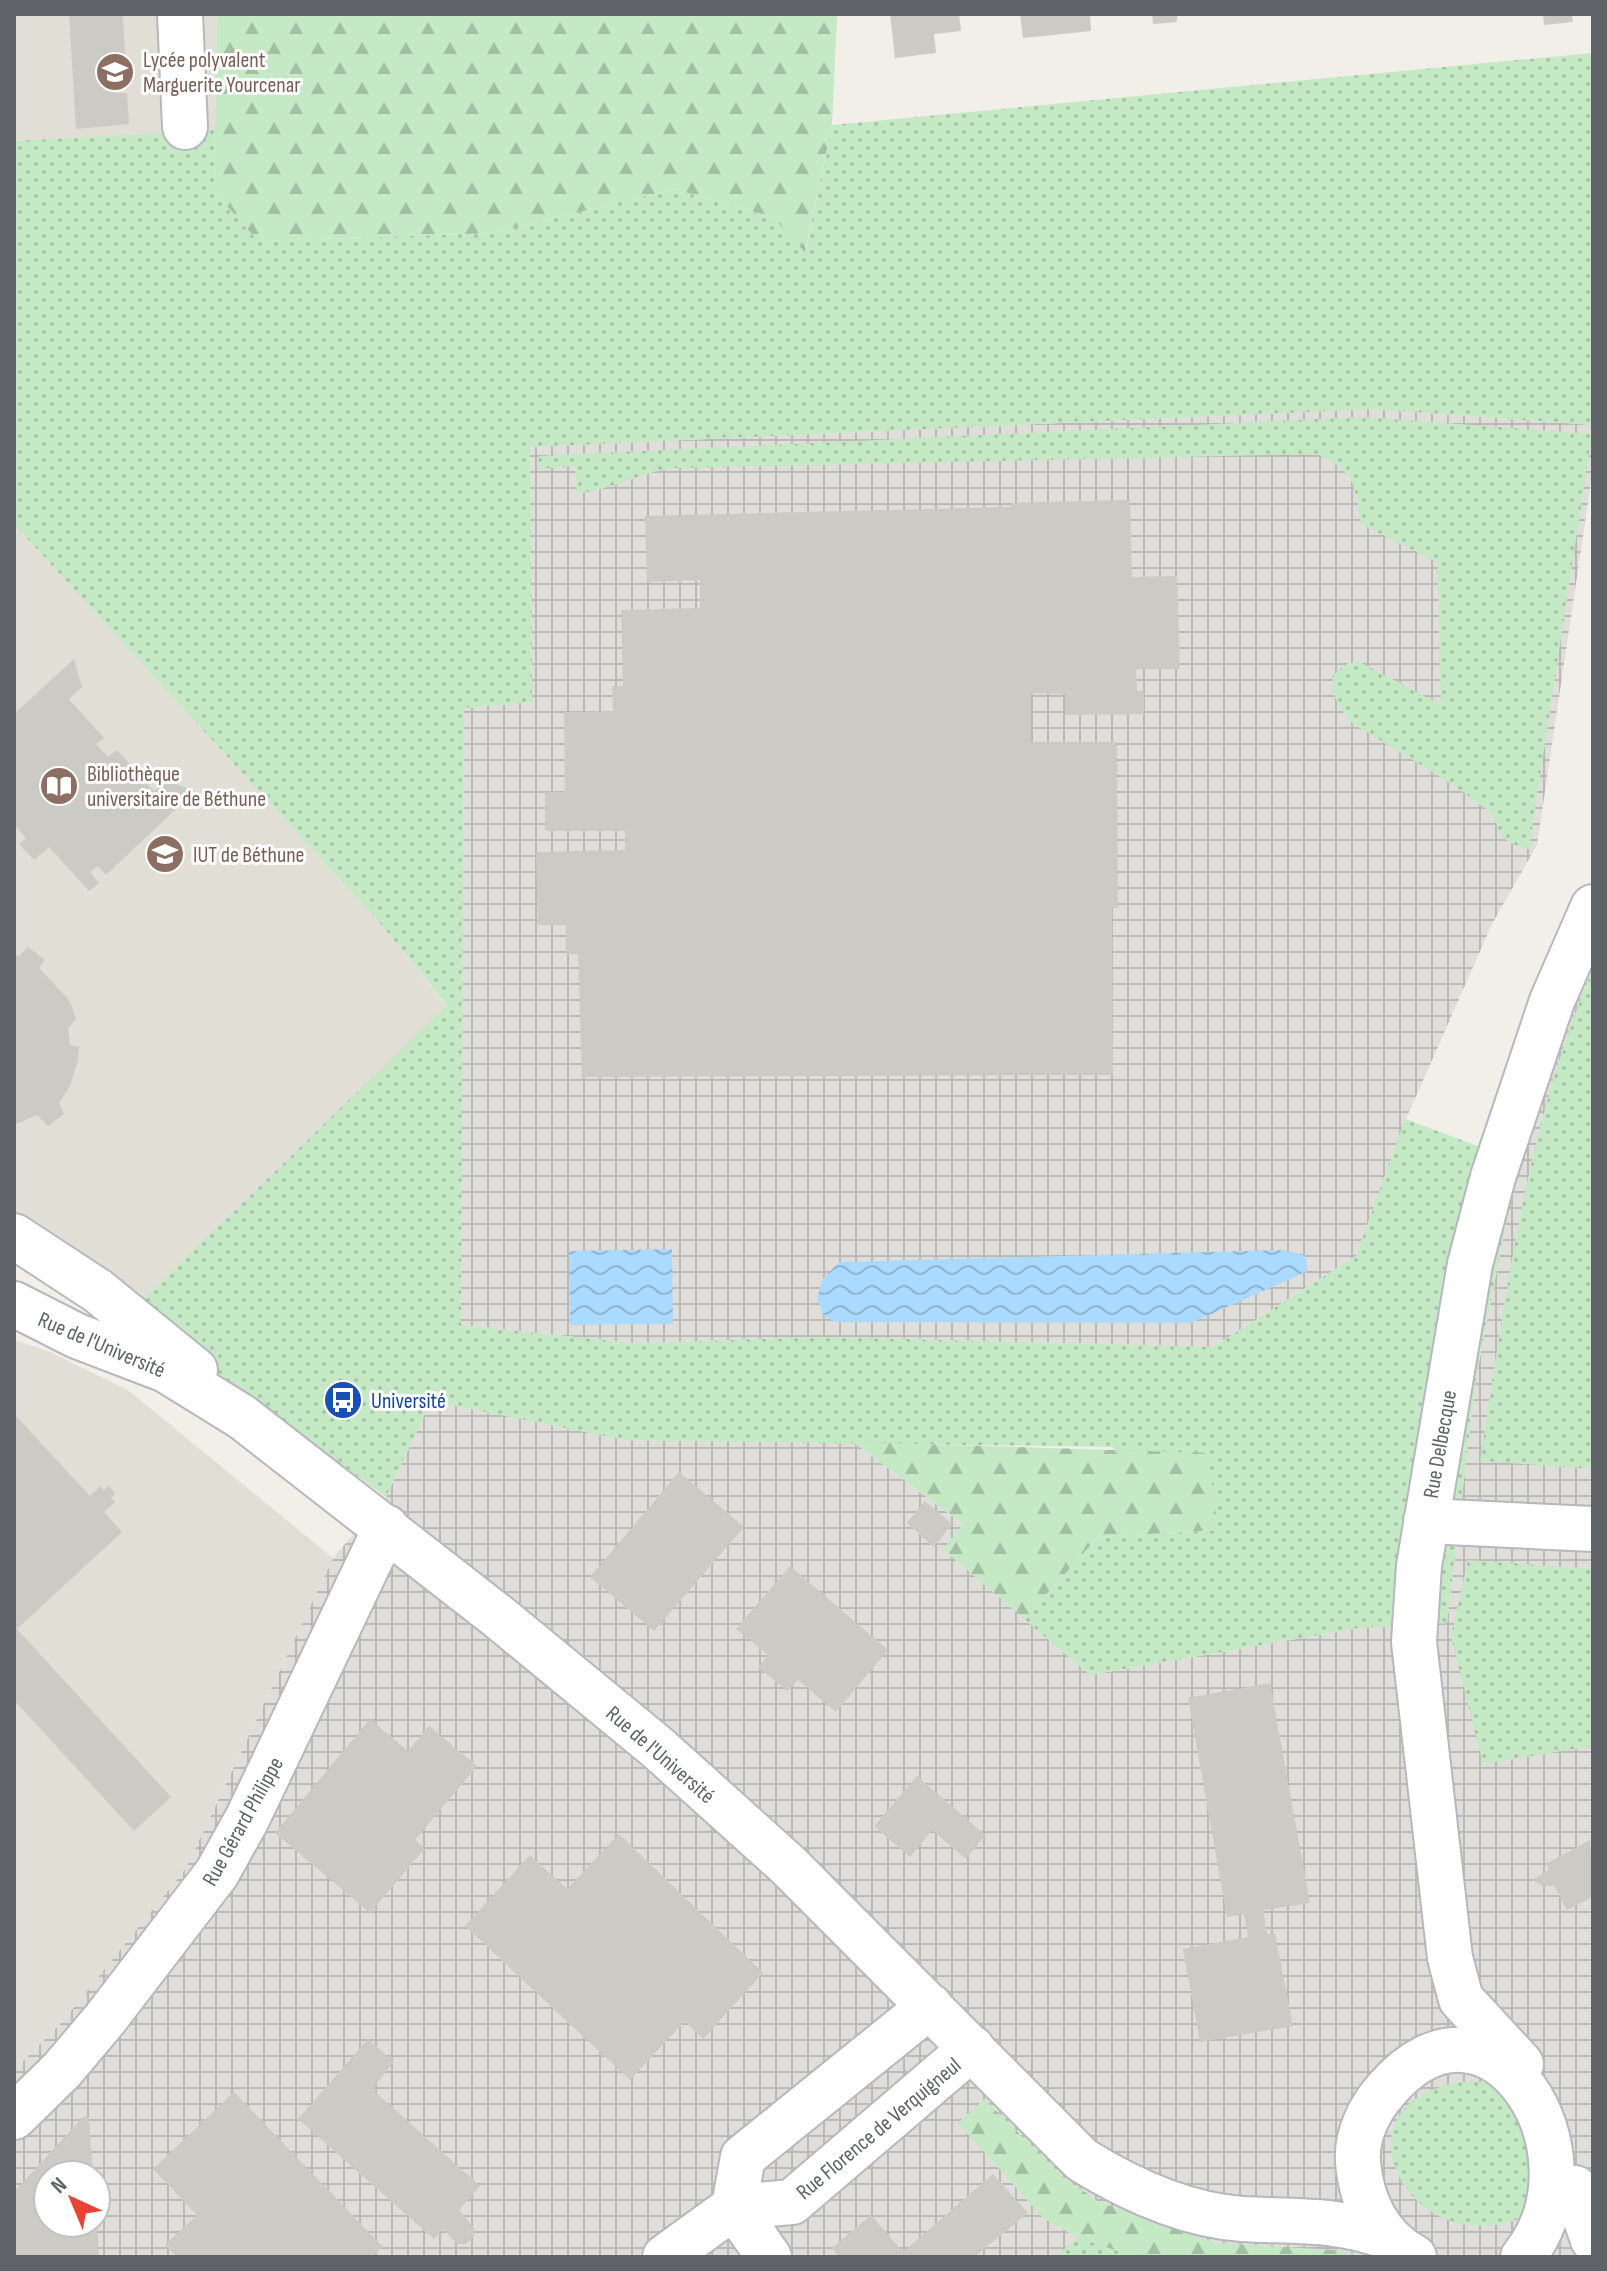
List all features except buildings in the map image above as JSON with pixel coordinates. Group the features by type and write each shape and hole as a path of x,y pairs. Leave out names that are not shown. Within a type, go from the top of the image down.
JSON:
{"street":[{"path":"180,14 185,127"},
{"name":"Rue Delbecque","path":"1521,2064 1461,1999 1450,1958 1414,1642 1419,1566 1470,1264 1493,1177 1552,1001 1593,907"},
{"path":"14,1236 98,1291 158,1337 242,1417"},
{"name":"Rue de l'Université","path":"14,1304 77,1336 166,1370 242,1417 386,1527 658,1748 789,1866 1061,2141 1102,2173 1177,2205 1215,2215 1354,2224 1401,2247"},
{"path":"1426,1521 1593,1529"},
{"name":"Rue Gérard Philippe","path":"14,2117 62,2070 105,2019 217,1873 247,1819 386,1527"},
{"path":"1419,2063 1443,2034 1461,1999"},
{"path":"665,2257 734,2207 743,2157 930,2006"},
{"name":"Rue Florence de Verquigneul","path":"734,2207 792,2202 972,2048"},
{"path":"1401,2247 1371,2213 1361,2186 1358,2156 1363,2128 1376,2101 1395,2079 1419,2063 1439,2055 1481,2051 1521,2064 1549,2086 1572,2112 1579,2164 1575,2188 1556,2229 1523,2257"},
{"path":"1279,2218 1323,2195 1340,2181 1358,2156"},
{"path":"1575,2188 1593,2240"},
{"path":"734,2207 769,2257"}],"shaded area":[{"name":"Lycée polyvalent Marguerite Yourcenar","path":"14,14 217,14 215,130 14,141"},
{"path":"1373,409 1593,425 1593,469 1537,845 1492,924 1406,1119 1356,1256 1213,1347 830,1337 633,1343 461,1325 464,708 532,702 529,447"},
{"name":"IUT de Béthune","path":"14,524 379,922 447,1006 131,1311 14,1219"},
{"path":"1593,958 1593,2257 14,2257 14,2070 61,2023 186,1868 333,1558 386,1497 431,1401 626,1440 853,1442 964,1525 944,1550 1090,1675 1359,1628 1447,1623 1476,1378 1518,1161"},
{"path":"14,1340 48,1351 128,1390 333,1558 186,1868 61,2023 14,2070"}],"green space":[{"path":"217,14 837,14 832,125 805,252 773,217 674,189 493,233 258,241 214,191"},
{"path":"1593,53 1593,425 1373,409 530,447 532,702 464,708 461,1325 633,1343 830,1337 1213,1347 1356,1256 1405,1119 1518,1161 1476,1378 1447,1623 1359,1628 1090,1675 1024,1619 1098,1537 1218,1530 1112,1447 626,1440 431,1401 386,1497 131,1311 447,1005 379,922 14,524 14,141 215,130 214,191 258,241 493,233 674,189 773,217 806,250 832,125"},
{"path":"1362,417 1592,434 1529,849 1507,841 1486,809 1352,723 1340,707 1333,689 1333,675 1348,663 1360,662 1441,705 1437,562 1361,524 1351,480 1339,466 1316,454 673,468 577,493 575,466 537,469 539,456"},
{"path":"1593,969 1593,1469 1480,1461 1510,1273 1535,1149 1570,1028"},
{"path":"853,1442 1208,1453 1218,1530 1098,1537 1024,1619 943,1549 963,1524"},
{"path":"1468,1560 1593,1569 1593,1746 1483,1764 1451,1636"},
{"path":"1474,2081 1494,2085 1539,2122 1528,2215 1485,2226 1447,2219 1417,2200 1398,2173 1391,2143 1400,2114 1427,2092"},
{"path":"984,2099 1063,2177 1099,2202 1215,2243 1335,2250 1362,2257 1137,2257 1078,2238 1043,2218 958,2123"},
{"path":"1078,2238 1137,2257 1055,2257"}],"water":[{"path":"672,1249 673,1324 570,1325 569,1251"},
{"path":"1283,1250 1305,1255 1308,1271 1191,1323 836,1322 824,1316 817,1300 822,1280 839,1262"}],"place":[{"name":"Lycée polyvalent Marguerite Yourcenar","path":"115,72"},
{"name":"Bibliothèque universitaire de Béthune","path":"59,786"},
{"name":"IUT de Béthune","path":"165,854"},
{"name":"Université","path":"343,1400"}]}
